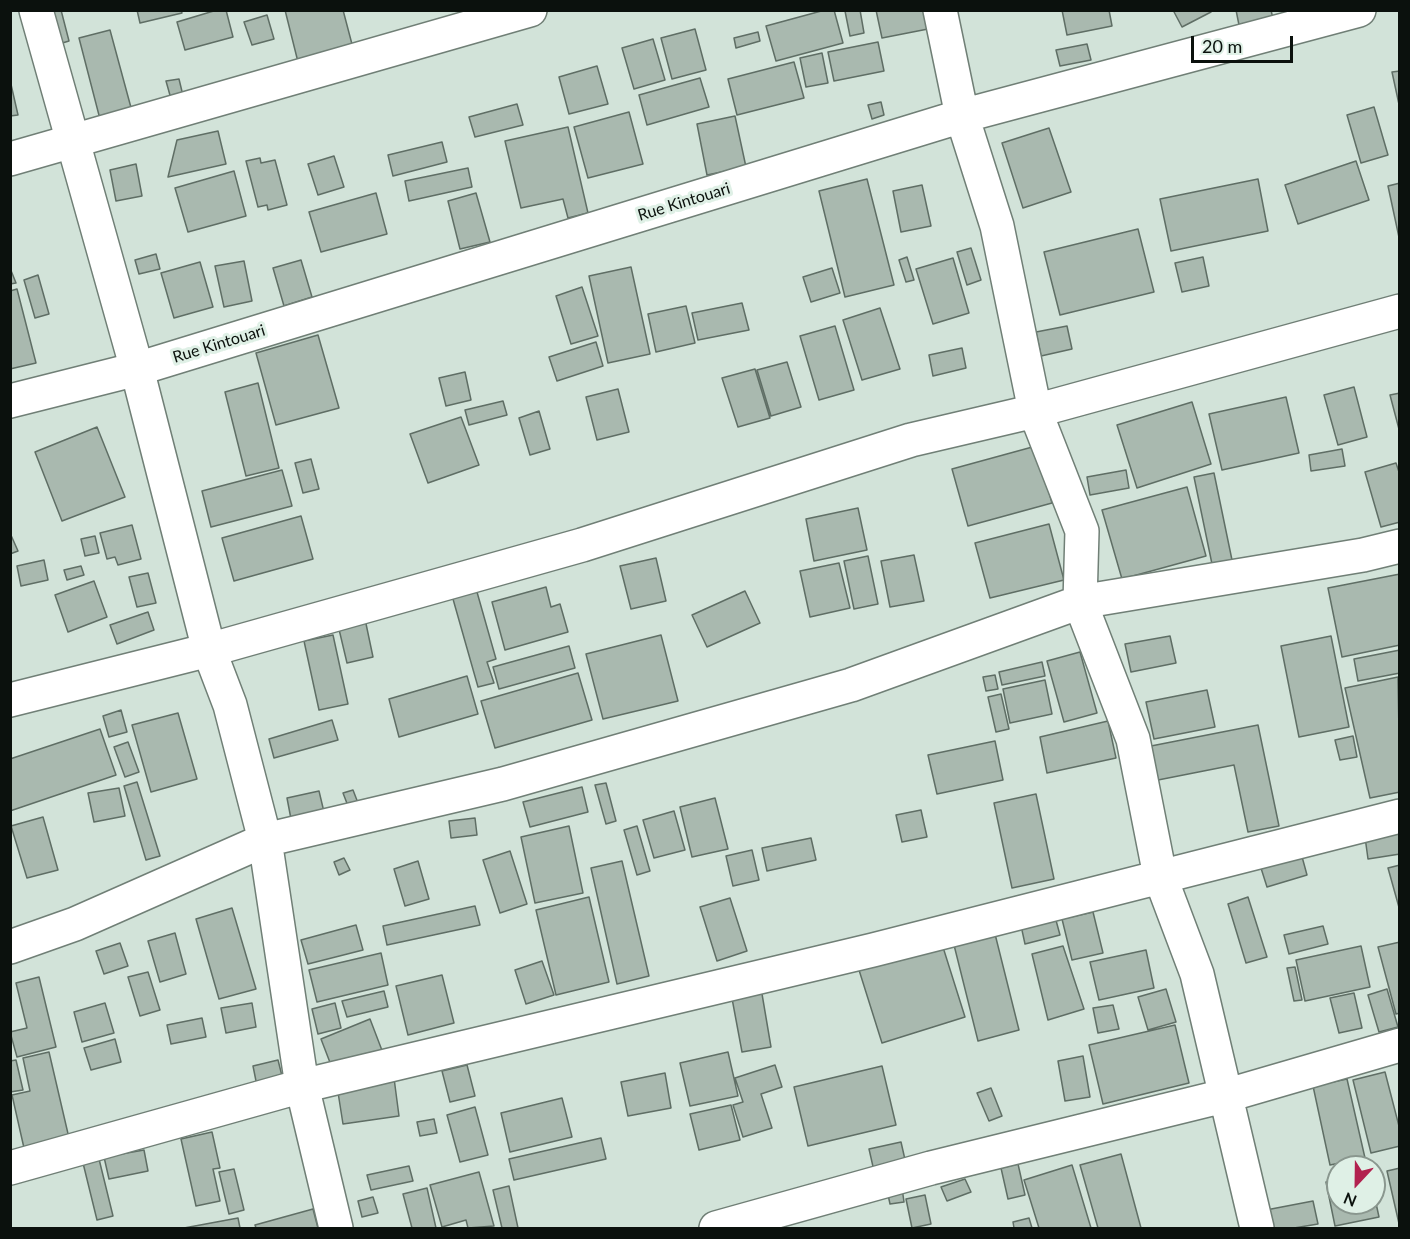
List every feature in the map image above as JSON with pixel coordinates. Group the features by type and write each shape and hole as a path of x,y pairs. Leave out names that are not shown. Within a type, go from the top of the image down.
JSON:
{"street":[{"path":"36,10 138,369 209,650 230,705 265,840 302,1086 336,1228"},
{"path":"10,159 530,10"},
{"path":"940,10 962,116 997,226 1035,411 1082,531 1080,602 1133,738 1160,876 1197,974 1228,1095 1257,1228"},
{"name":"Rue Kintouari","path":"10,401 138,369 962,116 1359,10"},
{"path":"10,700 209,650 582,545 911,440 1035,411 1400,311"},
{"path":"10,947 75,924 265,840 503,784 851,685 1080,602 1364,555 1400,546"},
{"path":"10,1168 302,1086 873,950 1400,816"},
{"path":"716,1228 931,1168 1228,1095 1400,1045"}],"building":[{"path":"51,10 61,10 69,41 59,44"},
{"path":"137,10 181,10 182,13 140,23"},
{"path":"217,10 226,10 233,37 185,50 177,22"},
{"path":"285,10 343,10 353,48 298,62"},
{"path":"825,10 834,10 843,43 776,61 766,26"},
{"path":"860,10 864,33 850,36 845,11"},
{"path":"876,10 924,10 928,29 882,38"},
{"path":"1062,10 1109,10 1112,26 1067,35"},
{"path":"1173,10 1210,10 1211,12 1182,27"},
{"path":"1236,10 1271,10 1273,19 1239,25"},
{"path":"267,15 274,39 252,45 244,22"},
{"path":"695,29 706,70 672,79 661,38"},
{"path":"110,30 133,115 101,123 79,38"},
{"path":"758,32 760,41 736,48 734,38"},
{"path":"653,39 665,80 634,89 622,48"},
{"path":"878,42 884,71 834,81 828,52"},
{"path":"1087,44 1091,60 1060,66 1056,50"},
{"path":"822,53 828,83 806,87 800,58"},
{"path":"794,62 804,98 737,115 728,79"},
{"path":"597,66 608,104 569,114 559,77"},
{"path":"1400,71 1400,109 1392,72"},
{"path":"700,78 709,107 647,125 639,95"},
{"path":"179,79 185,104 173,106 166,81"},
{"path":"10,80 18,115 10,116"},
{"path":"881,102 884,115 872,119 868,105"},
{"path":"517,104 523,125 475,137 469,117"},
{"path":"1374,107 1388,155 1361,163 1347,115"},
{"path":"629,112 643,164 588,178 574,127"},
{"path":"735,116 746,167 707,175 697,124"},
{"path":"568,127 588,213 568,218 563,199 521,208 505,141"},
{"path":"1049,128 1071,192 1023,208 1002,143"},
{"path":"218,131 226,164 168,177 177,140"},
{"path":"442,142 447,162 393,176 388,155"},
{"path":"334,156 344,187 318,195 308,164"},
{"path":"260,158 261,163 275,160 287,205 268,210 267,205 258,207 246,161"},
{"path":"1356,161 1369,200 1298,224 1285,185"},
{"path":"136,164 142,196 116,201 110,170"},
{"path":"468,168 472,187 409,201 405,181"},
{"path":"234,171 246,216 188,232 175,188"},
{"path":"867,179 894,285 845,297 819,191"},
{"path":"1258,179 1268,231 1171,251 1160,199"},
{"path":"1400,183 1400,242 1388,186"},
{"path":"922,185 931,226 901,232 893,191"},
{"path":"376,193 387,234 321,252 309,212"},
{"path":"476,193 490,242 460,249 448,201"},
{"path":"1138,229 1154,292 1060,315 1044,252"},
{"path":"971,248 981,280 967,285 957,252"},
{"path":"156,254 160,269 139,274 135,260"},
{"path":"907,257 914,280 906,282 899,260"},
{"path":"1203,257 1209,286 1182,292 1175,263"},
{"path":"953,258 969,313 933,324 916,269"},
{"path":"301,260 312,297 284,306 273,268"},
{"path":"244,261 252,301 224,307 215,266"},
{"path":"200,262 213,307 174,318 161,273"},
{"path":"631,267 650,354 608,363 589,276"},
{"path":"10,268 16,283 10,284"},
{"path":"832,268 840,293 811,302 803,277"},
{"path":"38,275 49,314 35,318 24,280"},
{"path":"582,287 598,336 571,344 556,296"},
{"path":"17,289 36,363 10,369 10,291"},
{"path":"742,303 749,330 698,340 692,313"},
{"path":"686,306 695,343 656,352 648,314"},
{"path":"880,308 900,369 862,380 843,320"},
{"path":"835,326 854,390 819,400 800,336"},
{"path":"1067,326 1072,349 1041,356 1036,332"},
{"path":"318,335 339,408 276,425 256,353"},
{"path":"596,342 603,366 557,381 549,357"},
{"path":"962,348 966,368 933,376 929,355"},
{"path":"787,362 801,407 771,416 757,370"},
{"path":"755,369 770,418 738,427 722,378"},
{"path":"465,372 471,400 446,406 439,378"},
{"path":"258,383 279,468 246,476 225,392"},
{"path":"1354,387 1367,437 1338,445 1324,395"},
{"path":"618,389 629,432 597,440 586,397"},
{"path":"1400,393 1400,433 1390,395"},
{"path":"1286,397 1299,453 1222,470 1209,414"},
{"path":"503,401 507,415 469,425 465,410"},
{"path":"1192,402 1211,464 1137,488 1117,425"},
{"path":"539,411 550,449 530,455 519,418"},
{"path":"461,417 479,465 428,483 410,434"},
{"path":"97,427 125,497 62,521 35,452"},
{"path":"1036,446 1052,503 968,526 952,469"},
{"path":"1342,449 1345,466 1311,471 1309,455"},
{"path":"311,459 319,489 303,493 295,463"},
{"path":"1396,463 1400,475 1400,522 1381,527 1365,472"},
{"path":"282,470 292,506 211,527 202,491"},
{"path":"1126,470 1129,488 1090,495 1087,477"},
{"path":"1214,473 1232,560 1212,564 1194,477"},
{"path":"1187,487 1206,556 1122,579 1102,510"},
{"path":"858,508 867,550 814,561 806,519"},
{"path":"301,516 313,559 234,581 222,538"},
{"path":"1049,524 1064,580 990,598 975,543"},
{"path":"132,525 141,559 118,565 115,557 107,559 100,533"},
{"path":"10,533 18,551 10,554"},
{"path":"95,536 99,553 85,556 81,539"},
{"path":"914,555 924,601 890,607 881,561"},
{"path":"868,556 878,604 854,609 844,561"},
{"path":"656,558 666,601 631,609 620,566"},
{"path":"44,560 48,580 21,586 17,566"},
{"path":"839,563 850,608 810,617 800,571"},
{"path":"81,566 84,575 67,580 64,570"},
{"path":"148,573 156,603 137,607 129,577"},
{"path":"1400,574 1400,645 1342,657 1328,588"},
{"path":"94,581 107,617 68,632 55,595"},
{"path":"475,585 496,659 487,662 494,683 478,687 451,592"},
{"path":"546,587 551,607 560,604 568,632 505,650 492,602"},
{"path":"745,591 760,623 707,647 692,615"},
{"path":"148,612 154,630 117,644 110,625"},
{"path":"365,619 373,657 347,663 338,625"},
{"path":"333,635 348,704 319,710 304,641"},
{"path":"661,635 678,701 603,719 586,654"},
{"path":"1170,636 1176,663 1131,672 1125,644"},
{"path":"1331,636 1349,727 1299,737 1281,646"},
{"path":"569,646 575,668 499,689 493,667"},
{"path":"1400,650 1400,673 1358,681 1354,659"},
{"path":"1080,652 1097,713 1064,722 1047,661"},
{"path":"1042,662 1045,676 1002,685 999,672"},
{"path":"578,673 592,720 495,748 481,701"},
{"path":"995,675 998,689 986,691 983,677"},
{"path":"467,676 478,714 399,737 389,699"},
{"path":"1398,677 1400,792 1370,798 1345,688"},
{"path":"1045,680 1052,714 1010,723 1003,689"},
{"path":"1207,690 1215,727 1154,739 1146,702"},
{"path":"1001,694 1009,729 996,732 988,697"},
{"path":"121,710 127,732 109,737 103,716"},
{"path":"178,713 197,779 151,792 132,725"},
{"path":"332,720 338,740 274,758 269,739"},
{"path":"1108,721 1116,758 1047,773 1040,737"},
{"path":"1258,725 1279,826 1248,832 1234,765 1158,780 1151,746"},
{"path":"100,729 116,775 10,811 10,759"},
{"path":"1353,736 1357,757 1340,760 1335,740"},
{"path":"995,741 1003,780 937,794 928,755"},
{"path":"128,742 139,772 125,777 114,747"},
{"path":"137,782 160,856 146,860 124,786"},
{"path":"606,783 616,821 606,824 595,785"},
{"path":"582,787 588,812 530,827 523,802"},
{"path":"119,788 125,816 94,822 88,793"},
{"path":"353,790 358,803 348,806 343,793"},
{"path":"319,791 324,812 291,819 287,798"},
{"path":"1036,794 1054,879 1012,888 994,803"},
{"path":"715,798 728,849 692,857 680,807"},
{"path":"921,810 927,837 902,842 896,815"},
{"path":"674,811 685,850 654,858 643,820"},
{"path":"43,817 58,870 27,878 11,826"},
{"path":"475,818 477,835 451,838 449,821"},
{"path":"569,826 583,893 535,903 521,837"},
{"path":"637,826 650,871 637,875 624,830"},
{"path":"1400,832 1400,854 1368,859 1365,837"},
{"path":"811,838 816,860 767,871 762,848"},
{"path":"752,850 759,880 733,886 726,856"},
{"path":"510,851 527,904 500,913 483,860"},
{"path":"1301,853 1307,875 1267,887 1260,865"},
{"path":"344,858 350,870 339,875 334,862"},
{"path":"418,861 429,899 405,906 394,869"},
{"path":"622,861 649,976 617,984 591,868"},
{"path":"1400,865 1400,911 1388,868"},
{"path":"589,897 609,982 556,995 536,910"},
{"path":"1248,897 1267,957 1246,963 1228,904"},
{"path":"730,898 747,951 717,961 700,907"},
{"path":"475,906 480,925 387,945 383,926"},
{"path":"232,908 256,989 219,999 196,919"},
{"path":"1093,912 1103,953 1072,960 1062,919"},
{"path":"1054,913 1060,935 1025,944 1020,921"},
{"path":"356,925 363,950 308,964 301,940"},
{"path":"1323,926 1328,944 1289,954 1284,935"},
{"path":"994,930 1019,1030 978,1041 953,941"},
{"path":"175,933 186,974 160,982 148,941"},
{"path":"1400,942 1400,1013 1396,1014 1378,947"},
{"path":"120,943 128,966 104,974 96,951"},
{"path":"942,944 965,1017 882,1043 859,970"},
{"path":"1063,946 1084,1009 1048,1020 1032,954"},
{"path":"1361,946 1370,987 1305,1001 1296,960"},
{"path":"1146,950 1154,988 1099,1000 1090,962"},
{"path":"381,953 388,985 317,1002 309,970"},
{"path":"542,961 554,995 526,1004 515,970"},
{"path":"1295,967 1302,1000 1294,1001 1287,968"},
{"path":"148,972 160,1010 140,1016 128,977"},
{"path":"442,975 454,1023 408,1035 396,986"},
{"path":"39,977 56,1047 17,1057 10,1032 27,1028 16,983"},
{"path":"761,988 771,1047 742,1052 731,993"},
{"path":"1166,989 1176,1022 1148,1030 1138,997"},
{"path":"1387,989 1398,1027 1379,1032 1368,995"},
{"path":"384,991 388,1007 347,1017 342,1001"},
{"path":"1354,993 1362,1028 1339,1033 1330,998"},
{"path":"105,1003 114,1033 82,1042 74,1012"},
{"path":"252,1003 256,1027 226,1033 221,1008"},
{"path":"335,1003 341,1028 318,1034 312,1009"},
{"path":"1113,1005 1119,1029 1098,1033 1093,1008"},
{"path":"202,1018 206,1037 171,1044 167,1025"},
{"path":"370,1019 383,1053 334,1073 321,1039"},
{"path":"1175,1025 1189,1083 1103,1104 1089,1045"},
{"path":"115,1039 121,1062 91,1070 84,1048"},
{"path":"49,1052 69,1138 24,1148 12,1095 30,1091 23,1058"},
{"path":"728,1052 738,1096 690,1106 680,1063"},
{"path":"1083,1056 1090,1097 1065,1101 1058,1061"},
{"path":"16,1060 23,1090 10,1092 10,1061"},
{"path":"278,1060 283,1080 257,1086 253,1066"},
{"path":"467,1065 475,1096 450,1102 442,1071"},
{"path":"775,1065 782,1087 761,1094 772,1128 743,1137 733,1105 743,1102 735,1078"},
{"path":"882,1066 896,1125 808,1146 794,1087"},
{"path":"1385,1072 1400,1130 1400,1146 1371,1153 1353,1080"},
{"path":"665,1073 671,1108 628,1116 621,1082"},
{"path":"394,1078 399,1116 343,1124 337,1086"},
{"path":"1347,1079 1364,1155 1328,1155 1313,1086"},
{"path":"991,1088 1002,1116 989,1121 977,1093"},
{"path":"562,1098 572,1137 510,1152 501,1113"},
{"path":"731,1105 740,1140 699,1150 690,1114"},
{"path":"475,1107 488,1155 460,1162 447,1115"},
{"path":"434,1119 437,1133 420,1136 417,1122"},
{"path":"212,1132 220,1168 213,1169 220,1201 196,1206 181,1139"},
{"path":"601,1138 606,1159 514,1180 509,1159"},
{"path":"901,1142 906,1164 874,1171 869,1149"},
{"path":"144,1150 148,1171 109,1179 104,1157"},
{"path":"1121,1154 1141,1228 1098,1228 1080,1165"},
{"path":"99,1159 113,1216 97,1220 83,1163"},
{"path":"1018,1164 1025,1195 1008,1199 1001,1168"},
{"path":"1072,1165 1091,1228 1039,1228 1024,1180"},
{"path":"409,1166 413,1181 371,1190 367,1175"},
{"path":"1400,1168 1400,1228 1387,1171"},
{"path":"234,1169 244,1210 229,1214 219,1172"},
{"path":"479,1172 494,1226 468,1228 466,1220 442,1227 430,1185"},
{"path":"965,1179 971,1192 947,1201 941,1187"},
{"path":"509,1186 518,1228 502,1228 493,1190"},
{"path":"427,1188 436,1228 412,1228 403,1194"},
{"path":"902,1188 904,1202 890,1204 887,1190"},
{"path":"925,1195 931,1224 912,1228 906,1199"},
{"path":"373,1197 378,1213 362,1217 358,1201"},
{"path":"1313,1201 1318,1224 1294,1228 1270,1228 1266,1210"},
{"path":"313,1209 318,1228 256,1228 255,1225"},
{"path":"1333,1215 1379,1215 1379,1217 1335,1226"},
{"path":"238,1218 240,1228 184,1228"},
{"path":"1029,1218 1032,1228 1014,1228 1013,1222"}]}
